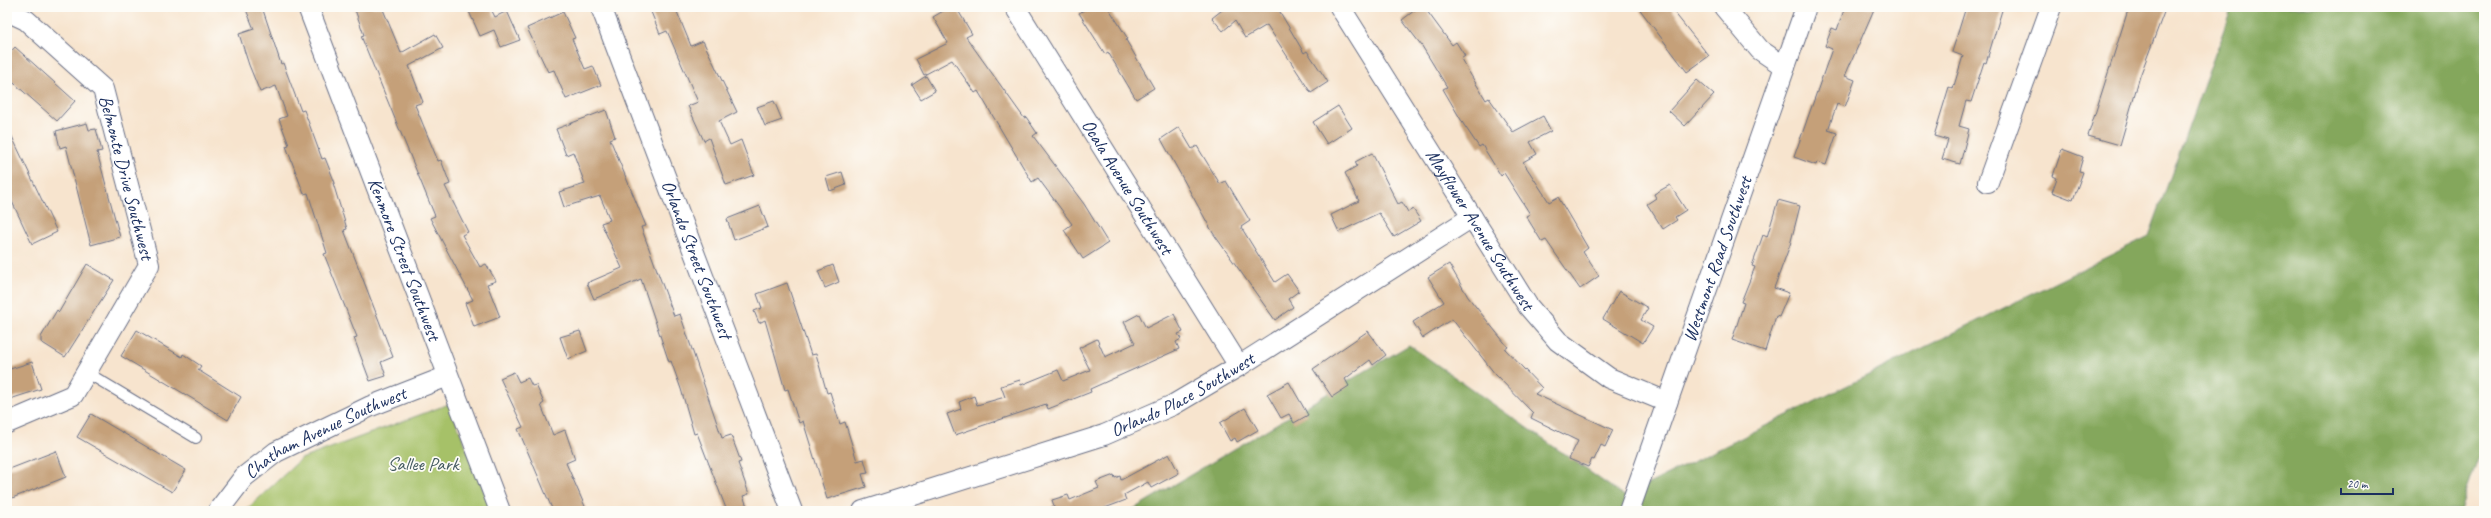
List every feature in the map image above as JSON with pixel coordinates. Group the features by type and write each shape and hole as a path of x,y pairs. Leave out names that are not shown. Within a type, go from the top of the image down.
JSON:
{"street":[{"name":"Kenmore Street Southwest","path":"308,7 500,511"},
{"name":"Orlando Street Southwest","path":"601,7 792,511"},
{"name":"Ocala Avenue Southwest","path":"1015,7 1239,366"},
{"name":"Mayflower Avenue Southwest","path":"1340,7 1528,306 1558,341 1609,378 1667,402"},
{"path":"1724,7 1760,50 1785,67"},
{"name":"Westmont Road Southwest","path":"1629,511 1806,7"},
{"path":"1988,182 2051,7"},
{"name":"Belmonte Drive Southwest","path":"7,11 26,20 103,89 149,265 73,395 7,423"},
{"name":"Orlando Place Southwest","path":"863,511 1104,435 1173,405 1239,366 1472,216"},
{"name":"Chatham Avenue Southwest","path":"218,511 244,477 276,452 371,406 448,376"}],"lane":[{"path":"86,372 196,438"}],"green space":[{"path":"2232,7 2484,7 2484,442 2460,511 1130,511 1409,345 1624,496 2149,236"},
{"name":"Sallee Park","path":"449,404 492,511 245,511 301,459"}],"building":[{"path":"245,7 262,7 281,64 283,63 301,111 304,110 322,159 325,158 335,183 333,183 347,229 344,230 393,357 381,362 386,376 370,381 354,338 357,337 324,254 327,253 308,193 304,194 286,146 289,145 279,119 287,116 276,86 260,92 249,65 239,34 254,29"},
{"path":"354,7 382,7 401,53 435,34 443,48 409,66 423,102 415,105 438,161 441,160 450,184 445,186 468,232 462,235 480,267 486,264 496,281 487,284 500,317 474,327 465,303 473,300 430,218 435,216 361,36 364,35"},
{"path":"467,7 490,7 495,17 507,11 520,40 501,47 494,30 480,36"},
{"path":"649,7 675,7 691,46 703,41 737,112 719,121 730,145 741,140 754,175 726,185 709,138 704,141 688,106 698,102 667,31 660,34"},
{"path":"950,7 956,7 972,34 966,37 1024,118 1026,117 1037,133 1033,136 1084,204 1108,243 1083,259 1064,230 1072,224 1038,178 1032,182 978,91 975,93 952,60 924,75 916,59 948,43 933,17"},
{"path":"1089,7 1108,7 1128,39 1126,40 1154,88 1136,99 1108,52 1105,54 1079,13"},
{"path":"1226,7 1277,7 1304,53 1307,51 1328,82 1311,93 1267,25 1245,38 1235,21 1223,31 1212,18"},
{"path":"1419,7 1424,7 1452,45 1456,42 1465,56 1461,59 1486,100 1489,98 1513,132 1543,116 1551,131 1530,142 1537,154 1523,162 1549,202 1558,197 1588,248 1583,252 1599,276 1580,289 1546,240 1542,242 1526,216 1530,214 1504,173 1501,176 1482,145 1479,147 1464,125 1443,89 1447,87 1422,46 1402,20"},
{"path":"1638,7 1670,7 1709,56 1687,72"},
{"path":"1845,7 1875,7 1845,76 1855,80 1845,107 1837,104 1828,130 1837,133 1826,165 1817,162 1816,165 1794,157 1832,49 1825,46 1832,28 1837,30"},
{"path":"1966,7 2003,7 1986,63 1984,62 1971,102 1966,101 1959,126 1969,129 1960,164 1942,159 1948,140 1934,136 1949,87 1953,89 1963,56 1952,52"},
{"path":"2129,7 2166,7 2140,76 2120,145 2088,136"},
{"path":"563,12 575,38 572,39 585,69 593,66 601,85 566,99 554,70 548,72 527,28"},
{"path":"15,47 75,101 57,121 7,77 7,56"},
{"path":"926,76 935,91 921,99 912,85"},
{"path":"1697,80 1714,95 1685,126 1669,111"},
{"path":"774,101 782,120 765,126 757,107"},
{"path":"1338,106 1352,128 1327,144 1313,122"},
{"path":"606,110 615,137 610,139 646,226 641,227 674,316 680,314 722,438 731,435 741,462 738,463 749,494 743,496 749,511 727,511 697,433 694,434 681,389 671,361 669,362 641,279 594,299 587,283 622,268 601,223 610,220 600,196 564,207 559,192 585,184 573,152 566,155 556,129"},
{"path":"87,123 89,130 96,129 102,151 97,152 120,237 91,245 66,146 60,148 56,131"},
{"path":"7,126 57,232 32,244 7,191"},
{"path":"1179,127 1192,149 1197,146 1220,184 1226,181 1250,221 1241,227 1275,282 1287,274 1299,291 1288,299 1293,307 1275,320 1213,233 1161,139"},
{"path":"2062,149 2083,157 2079,171 2083,172 2073,200 2052,192 2057,178 2053,176"},
{"path":"1372,153 1398,204 1402,202 1408,212 1413,209 1421,221 1394,237 1379,213 1339,232 1331,215 1359,201 1345,173 1357,166 1355,162"},
{"path":"842,172 846,185 830,191 826,177"},
{"path":"1670,185 1686,210 1675,217 1677,220 1663,229 1647,204 1656,198 1654,194"},
{"path":"1778,200 1800,206 1790,245 1774,288 1789,293 1779,317 1776,316 1765,351 1732,340 1744,303 1741,302 1755,267 1752,266 1763,235 1767,237"},
{"path":"760,206 768,227 734,240 727,219"},
{"path":"87,264 114,280 65,357 41,342 41,337 57,310 59,312"},
{"path":"1449,264 1468,297 1508,347 1505,349 1542,388 1535,394 1613,430 1605,447 1601,445 1594,460 1592,459 1588,467 1569,459 1578,441 1531,418 1533,413 1495,374 1452,319 1423,338 1413,322 1444,302 1428,277"},
{"path":"833,265 839,282 825,288 818,271"},
{"path":"787,283 811,355 816,354 827,393 830,392 840,424 845,422 857,461 864,459 868,473 862,474 866,487 827,499 803,421 799,423 788,389 785,390 765,320 759,323 754,311 762,308 757,294"},
{"path":"1619,291 1648,308 1641,320 1653,327 1643,343 1603,319"},
{"path":"1139,314 1146,328 1174,314 1183,332 1178,334 1181,339 1176,342 1179,349 1090,389 1091,392 1048,409 1046,404 955,435 947,414 961,409 959,402 974,396 977,405 1005,397 1001,386 1020,380 1021,385 1058,370 1063,381 1090,370 1079,348 1097,339 1105,357 1135,343 1124,322"},
{"path":"137,330 182,357 183,354 201,366 198,370 241,397 228,420 121,356"},
{"path":"580,331 587,351 568,359 560,337"},
{"path":"1368,331 1386,355 1373,365 1370,360 1345,379 1349,386 1332,397 1313,369"},
{"path":"32,362 41,389 7,400 7,370"},
{"path":"514,372 519,382 528,378 532,386 536,385 544,403 541,405 553,435 565,430 575,459 566,463 587,511 553,511 518,429 523,427 500,378"},
{"path":"1289,382 1308,415 1294,423 1289,414 1281,418 1267,394"},
{"path":"1245,408 1258,430 1237,442 1235,438 1230,441 1220,423"},
{"path":"91,414 186,470 172,492 77,437"},
{"path":"56,451 66,477 7,500 7,470"},
{"path":"1169,454 1179,473 1151,488 1148,482 1124,495 1126,500 1097,511 1044,511 1054,506 1052,500 1068,495 1070,500 1099,488 1096,482 1114,475 1115,478 1120,476 1121,480"}]}
